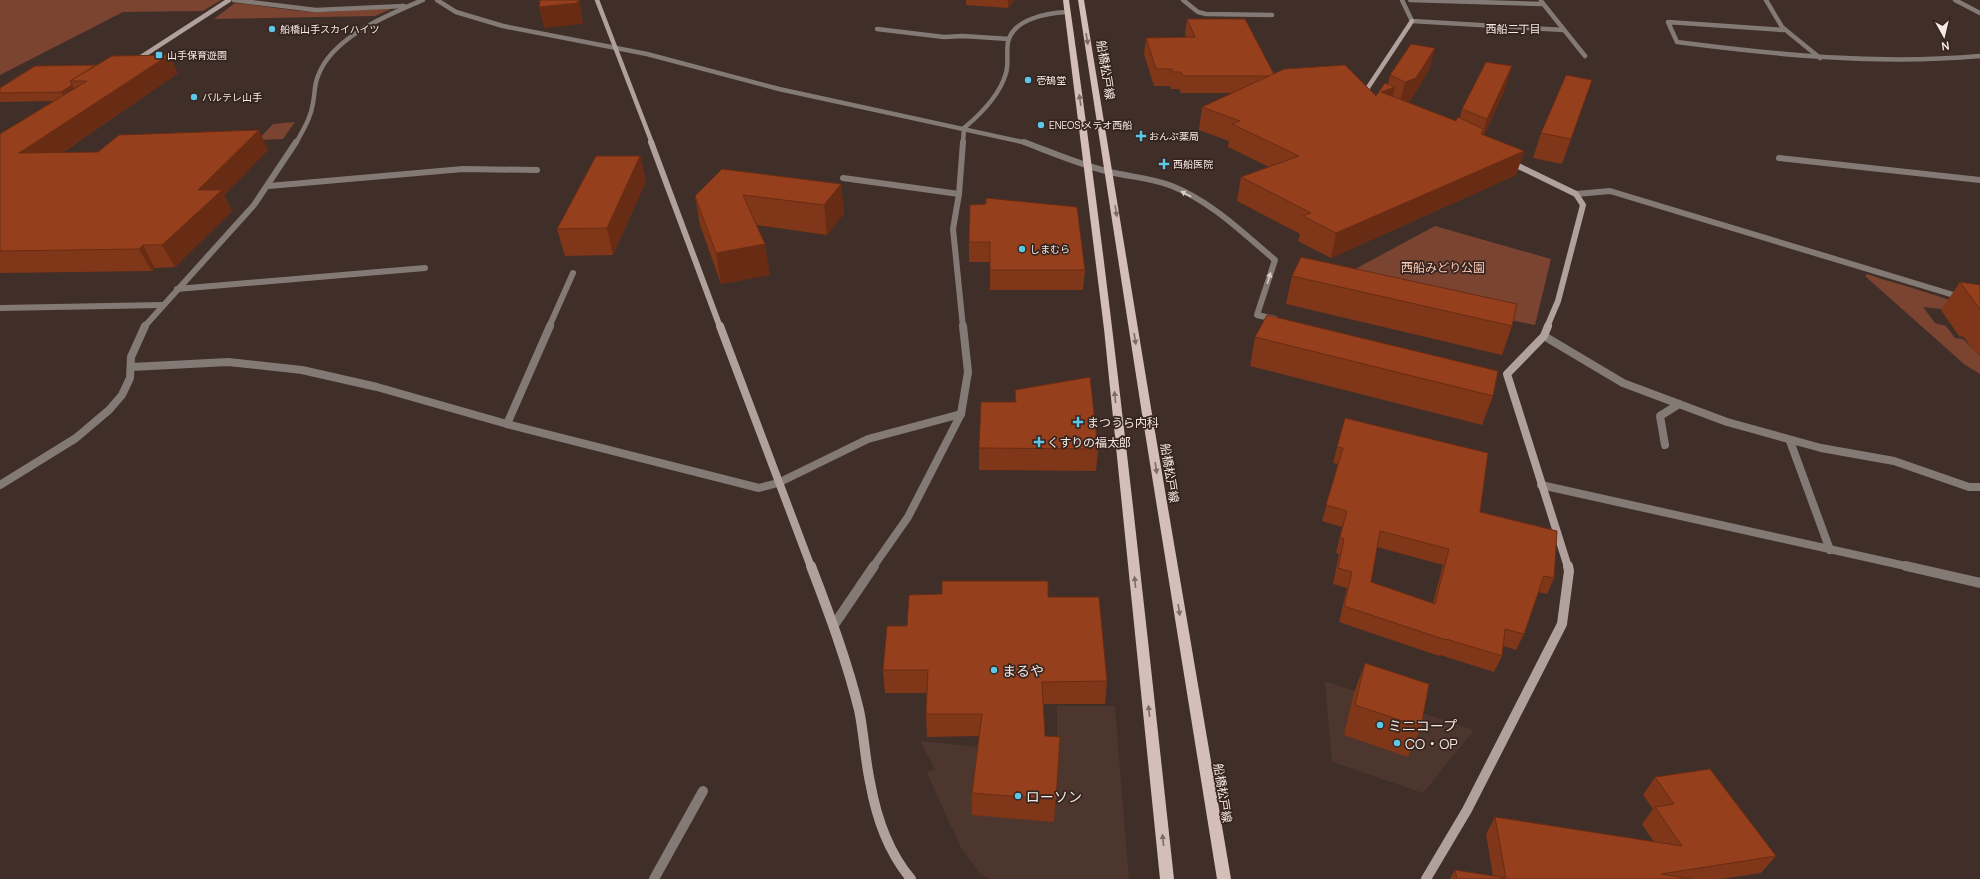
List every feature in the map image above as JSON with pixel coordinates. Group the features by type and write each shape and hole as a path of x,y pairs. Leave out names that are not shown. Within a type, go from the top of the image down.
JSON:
{"main road":[{"path":"1066,0 1090,166 1167,879"},
{"name":"船橋松戸線","path":"1081,0 1110,172 1147,414 1224,879"}],"street":[{"path":"130,64 229,0"},
{"path":"234,0 300,9 327,10 387,5 409,6"},
{"path":"0,485 76,438 92,426 122,395 130,378 132,368 131,357 140,334 162,305 254,205 269,186 306,125 312,109 315,82 329,59 365,28 379,19 424,0"},
{"path":"437,0 456,12 474,18 698,67 779,89 1023,141 1090,166 1110,172 1155,180 1173,186 1215,209 1274,260 1257,315 1280,321"},
{"path":"597,0 617,49 778,483 834,625 859,711 870,783 880,821 901,867 911,879"},
{"path":"1183,0 1188,2 1195,10 1205,14 1272,15"},
{"path":"1402,0 1412,21"},
{"path":"1410,0 1542,2 1585,56"},
{"path":"1766,0 1770,10 1783,30 1821,59"},
{"path":"1955,0 1980,13"},
{"path":"834,625 908,517 961,414 968,372 953,229 959,194 964,128 978,117 993,100 1006,72 1009,39 1012,33 1031,20 1047,14 1067,12"},
{"path":"1412,21 1564,30"},
{"path":"1380,102 1371,96 1367,89 1412,21"},
{"path":"1783,30 1668,22 1677,42 1821,59 1952,60 1980,56"},
{"path":"877,29 944,37 963,36 1009,39"},
{"path":"1500,157 1576,194 1610,191 1950,294 1980,300"},
{"path":"1779,158 1980,180"},
{"path":"269,186 463,169 538,170"},
{"path":"843,178 959,194"},
{"path":"1426,879 1467,810 1562,624 1569,571 1503,373 1544,336 1558,301 1583,205 1576,194"},
{"path":"177,289 425,268"},
{"path":"507,424 573,273"},
{"path":"0,308 162,305"},
{"path":"1544,336 1623,383 1727,422 1821,448 1894,462 1969,487 1980,487"},
{"path":"132,368 228,362 302,370 377,387 507,424 759,488 778,483 868,439 961,414"},
{"path":"1665,445 1660,416 1679,404"},
{"path":"1790,440 1830,550"},
{"path":"1541,485 1980,583"},
{"path":"654,879 703,792"}],"shaded area":[{"path":"1325,681 1474,730 1423,793 1332,762"},
{"path":"1057,706 1115,706 1129,879 989,879 979,873 960,846 927,773 935,769 920,741 1057,755"}],"green space":[{"path":"0,0 221,0 203,11 123,12 0,75"},
{"path":"235,3 300,11 329,12 387,7 391,9 375,16 214,19"},
{"path":"295,122 283,139 258,140 273,124"},
{"name":"西船みどり公園","path":"1435,226 1551,259 1535,325 1329,283"},
{"path":"1867,274 1939,296 1980,313 1923,307 1935,323 1946,326 1955,338 1963,339 1980,356 1980,374 1964,364 1865,276"}],"building":[{"path":"540,0 578,0 578,3 539,7"},
{"path":"1187,19 1245,19 1274,74 1270,76 1183,76 1181,72 1172,72 1172,69 1156,69 1146,38 1195,37"},
{"path":"1411,44 1435,48 1416,78 1405,82 1390,75"},
{"path":"169,55 19,153 98,152 119,135 259,130 198,190 222,190 162,245 143,245 139,249 0,251 0,134 87,81 70,81 112,56"},
{"path":"1486,62 1512,66 1487,119 1462,109"},
{"path":"96,65 70,81 72,85 61,92 0,93 0,88 35,66"},
{"path":"1345,65 1376,96 1385,83 1395,87 1381,92 1456,121 1458,117 1483,129 1481,134 1524,151 1336,233 1303,216 1311,213 1241,177 1299,156 1232,124 1240,121 1202,107 1284,69"},
{"path":"1566,75 1592,80 1571,139 1541,133"},
{"path":"596,156 640,156 607,228 557,229"},
{"path":"722,169 841,184 824,205 743,195 765,244 716,253 695,196"},
{"path":"986,198 1077,207 1085,270 990,270 990,242 969,242 970,205 986,204"},
{"path":"1301,257 1517,304 1512,326 1292,276"},
{"path":"1960,282 1980,285 1980,308 1979,308"},
{"path":"1267,315 1498,371 1493,396 1255,337"},
{"path":"1090,377 1098,449 979,448 981,402 1016,402 1015,390"},
{"path":"1345,418 1488,453 1480,512 1557,531 1554,578 1544,576 1524,634 1505,629 1502,656 1446,640 1344,606 1352,572 1338,568 1344,539 1340,537 1347,511 1326,505 1343,448 1337,447","holes":["1380,531 1449,549 1435,604 1371,582"]},
{"name":"まるや","path":"942,581 1048,581 1048,597 1099,597 1107,681 1042,682 1045,736 1060,737 1056,800 972,793 982,714 926,714 928,670 883,670 887,626 907,626 909,595 942,594"},
{"path":"1365,663 1429,684 1421,727 1355,705"},
{"path":"1710,769 1776,856 1661,874 1691,879 1457,879 1455,870 1506,878 1495,817 1682,846 1655,807 1674,804 1655,777"}],"place":[{"name":"船橋山手スカイハイツ","path":"272,29"},
{"name":"山手保育遊園","path":"159,55"},
{"name":"壱鵠堂","path":"1028,80"},
{"name":"パルテレ山手","path":"194,97"},
{"name":"ENEOS メテオ西船","path":"1041,125"},
{"name":"おんぷ薬局","path":"1141,136"},
{"name":"西船医院","path":"1164,164"},
{"name":"しまむら","path":"1022,249"},
{"name":"まつうら内科","path":"1078,422"},
{"name":"くすりの福太郎","path":"1039,442"},
{"name":"まるや","path":"994,670"},
{"name":"ミニコープ","path":"1380,725"},
{"name":"CO・OP","path":"1397,743"},
{"name":"ローソン","path":"1018,796"}],"district":[{"name":"西船二丁目","path":"1513,28"}]}
